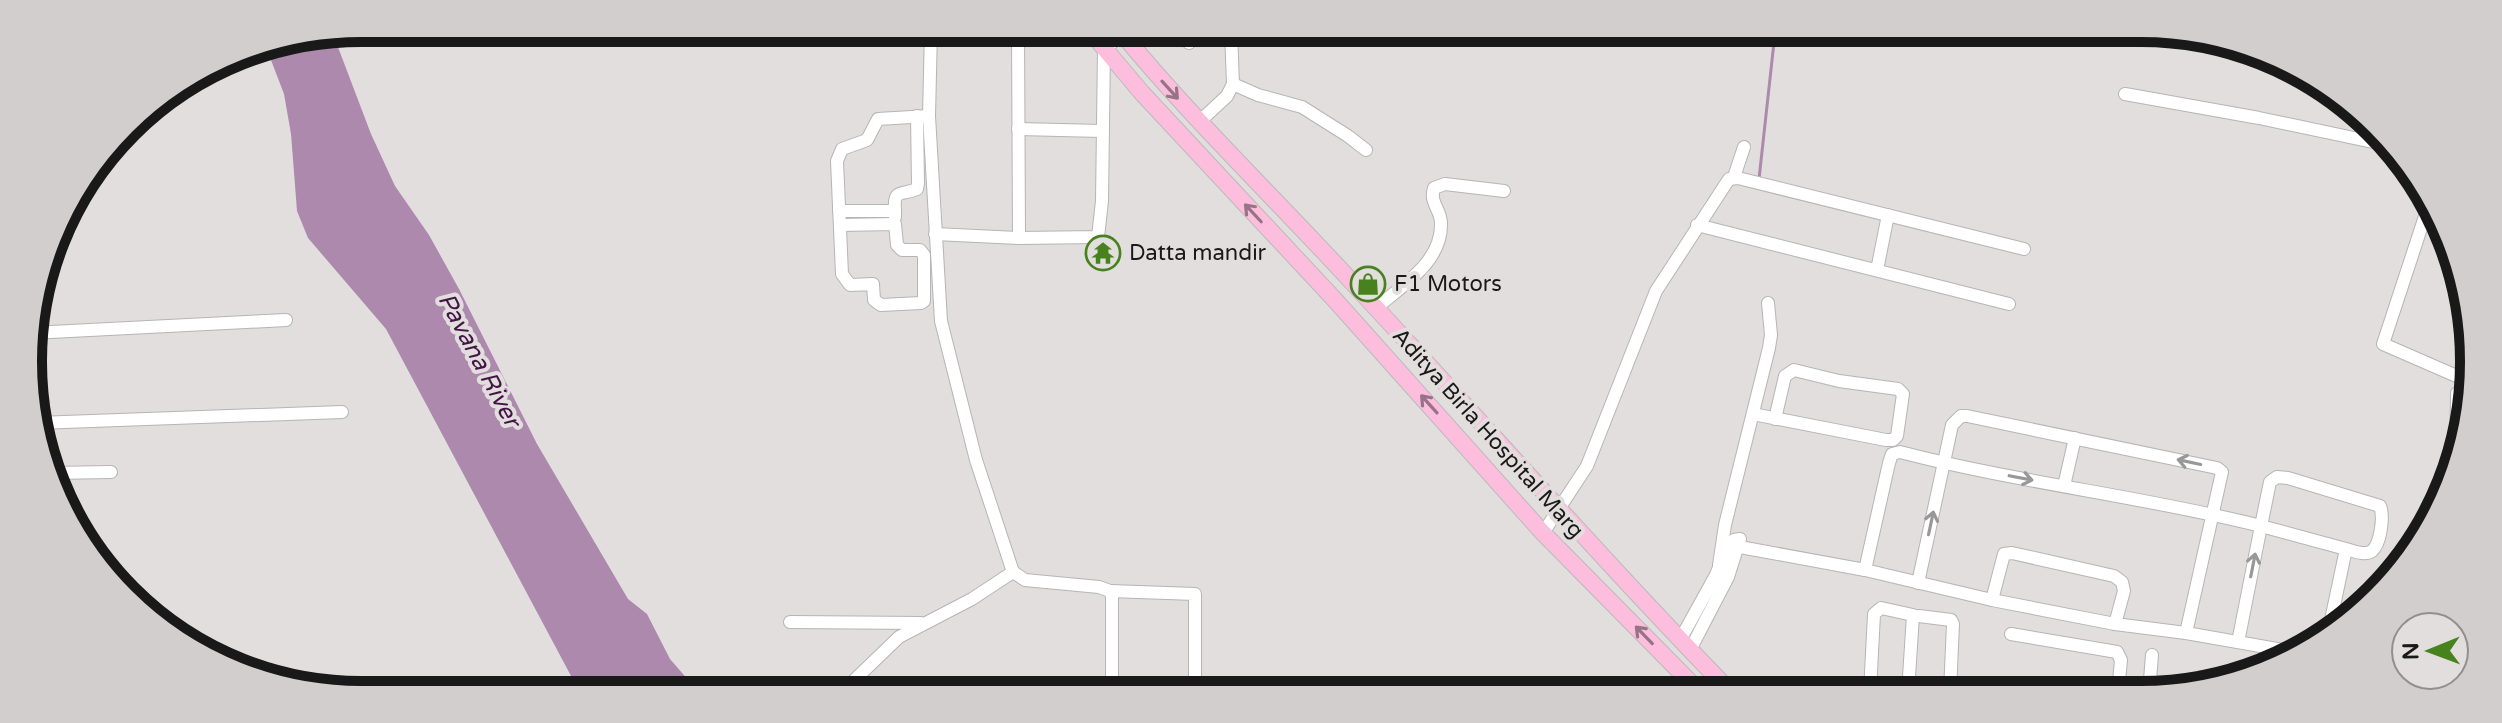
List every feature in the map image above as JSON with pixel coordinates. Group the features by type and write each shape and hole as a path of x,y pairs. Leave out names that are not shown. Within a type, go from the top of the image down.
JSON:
{"main road":[{"name":"Aditya Birla Hospital Marg","path":"1098,42 1182,138 1335,300 1543,533 1689,681"},
{"name":"Aditya Birla Hospital Marg","path":"1131,42 1199,122 1353,283 1557,509 1720,681"},
{"path":"1335,300 1353,283"},
{"path":"1450,428 1468,411"}],"street":[{"path":"923,116 878,119 867,140 842,149 837,161 842,274 850,285 873,284 874,300 881,305 924,301 924,255 920,250 902,250 897,245 894,200 902,191 911,191 918,184 930,42"},
{"path":"1018,42 1019,238"},
{"path":"935,234 1019,238 1098,237 1102,201 1104,49 1111,42"},
{"path":"1199,122 1227,96 1233,84 1231,42"},
{"path":"1233,84 1258,95 1302,107 1366,150"},
{"path":"2125,94 2372,142"},
{"path":"923,116 941,321 976,460 1013,572 1025,580 1099,587 1110,591 1195,594 1195,681"},
{"path":"1018,129 1102,131"},
{"path":"1543,533 1587,466 1656,291 1726,182 1734,177 1744,147"},
{"path":"1734,177 2024,249"},
{"path":"1375,309 1435,255 1441,225 1433,200 1434,188 1445,184 1504,191"},
{"path":"1877,270 1888,215"},
{"path":"2425,216 2383,344 2459,377"},
{"path":"840,218 895,218"},
{"path":"1697,225 2009,304"},
{"path":"1725,568 1725,525 1769,348 1768,303"},
{"path":"44,332 286,320"},
{"path":"1753,414 1775,419 1893,440 1897,436 1903,394 1898,389 1839,381 1794,370 1785,376 1775,419"},
{"path":"2457,393 2457,404"},
{"path":"48,423 342,412"},
{"path":"1918,583 1952,425 1961,416 2217,468 2222,472 2186,633"},
{"path":"2064,486 2075,438"},
{"path":"1865,570 1892,454 1900,452 2214,514 2261,526 2361,553 2370,553 2375,548 2383,515 2380,506 2277,477 2270,482 2261,526 2238,642"},
{"path":"62,473 111,472"},
{"path":"1685,645 1725,568 1727,547 1740,539 1740,547 1865,570 1992,600 2115,624 2279,649"},
{"path":"2332,617 2346,549"},
{"path":"1992,600 2004,554 2012,553 2114,576 2122,582 2124,591 2115,624"},
{"path":"853,681 899,637 972,599 1013,572"},
{"path":"1110,591 1112,681"},
{"path":"1871,681 1874,614 1881,608 1913,615 1909,681"},
{"path":"1919,616 1951,620 1953,624 1950,681"},
{"path":"790,622 924,623"},
{"path":"2011,634 2117,652 2121,660 2119,681"},
{"path":"2150,681 2152,655"}],"water":[{"name":"Pavana River","path":"337,43 371,134 395,186 429,235 459,289 537,444 628,599 647,614 670,659 689,681 574,681 386,329 308,238 297,211 291,134 284,94 269,56"}],"waterway":[{"path":"1759,179 1774,42"}],"place":[{"name":"Datta mandir","path":"1103,253"},
{"name":"F1 Motors","path":"1368,284"}]}
